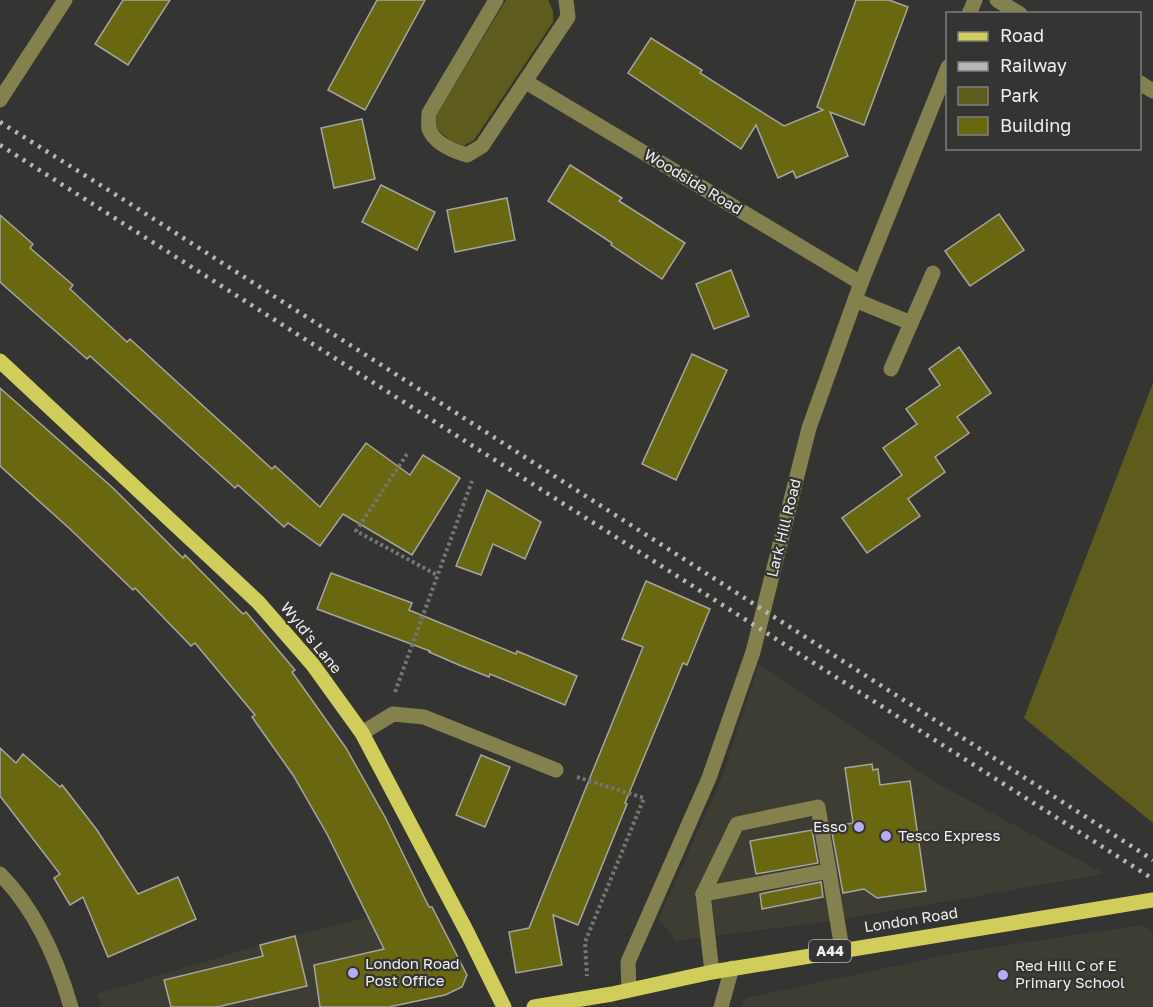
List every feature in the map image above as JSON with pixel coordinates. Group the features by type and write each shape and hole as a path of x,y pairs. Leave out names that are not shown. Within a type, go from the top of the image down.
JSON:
{"main road":[{"name":"Wyld's Lane","path":"0,361 258,602 313,665 362,733 504,1007"},
{"name":"London Road","path":"534,1007 732,968 1153,900"}],"street":[{"path":"0,100 65,0"},
{"path":"496,0 429,113 429,129 441,144 452,151 466,155 482,146 568,17 566,0"},
{"path":"997,0 1017,12"},
{"name":"Lark Hill Road","path":"629,990 628,962 709,778 753,652 809,428 861,283 946,72"},
{"name":"Woodside Road","path":"526,82 861,283"},
{"path":"891,369 933,273"},
{"path":"855,300 911,323"},
{"path":"362,733 393,714 424,717 556,770"},
{"path":"712,972 703,894 737,824 818,807 842,949"},
{"path":"703,894 829,871"},
{"path":"0,874 36,920 60,969 71,1007"},
{"path":"721,1007 732,968"}],"path":[{"path":"407,454 356,531 437,575"},
{"path":"386,718 472,481"},
{"path":"556,770 644,798 585,942 586,971 591,997"}],"shaded area":[{"name":"Esso","path":"759,664 931,780 1105,874 832,921 676,941 659,918 721,780"},
{"path":"428,901 467,975 462,987 389,1007 100,1007 97,994 260,945"},
{"name":"Red Hill C of E Primary School","path":"1143,925 1153,932 1153,1007 742,1007 746,998 961,952"}],"green space":[{"path":"506,0 548,0 553,11 553,22 474,140 463,146 451,141 436,128 437,114"},
{"path":"1153,383 1153,823 1024,718"}],"building":[{"path":"123,0 170,0 128,65 95,44"},
{"path":"377,0 425,0 365,110 328,90"},
{"path":"856,0 889,0 908,7 864,125 830,112 848,156 796,178 793,171 778,178 756,125 741,149 628,73 651,38 702,70 700,73 784,126 823,110 817,107"},
{"path":"362,119 375,179 334,188 321,128"},
{"path":"570,165 622,198 619,201 685,243 662,279 548,201"},
{"path":"381,185 435,212 417,250 362,222"},
{"path":"507,198 515,240 455,252 447,210"},
{"path":"999,214 1024,250 970,286 945,251"},
{"path":"0,215 33,244 30,248 73,285 70,289 127,342 130,339 272,469 275,466 320,507 366,443 410,475 423,455 460,478 412,555 343,514 320,546 288,523 284,527 238,485 235,488 90,356 87,359 0,282"},
{"path":"731,270 749,316 714,329 696,284"},
{"path":"959,347 991,393 957,417 969,433 935,457 945,472 908,499 920,516 867,553 842,518 902,475 883,448 917,424 906,409 940,385 929,369"},
{"path":"692,354 727,370 676,480 642,464"},
{"path":"0,388 113,488 183,558 185,555 243,614 246,612 295,670 292,672 346,748 385,817 429,907 432,907 467,975 462,987 445,995 389,1007 320,1007 314,965 384,949 327,834 293,775 252,717 255,715 195,643 191,646 135,588 133,590 0,466"},
{"path":"487,490 541,522 525,559 493,544 481,575 456,566"},
{"path":"331,573 412,603 409,610 516,654 517,651 577,676 565,705 490,674 489,677 430,651 317,609"},
{"path":"646,581 710,609 687,665 683,663 578,925 553,915 562,965 516,973 509,932 529,928 643,647 622,639"},
{"path":"0,748 16,763 23,754 60,787 62,785 97,830 138,894 178,877 196,919 108,957 83,897 70,905 54,878 60,874 0,796"},
{"path":"481,755 510,767 485,827 456,815"},
{"name":"Tesco Express","path":"872,764 873,770 878,769 880,785 910,781 926,891 877,898 864,889 843,893 831,827 853,823 845,768"},
{"path":"812,830 818,863 756,874 750,841"},
{"path":"821,882 823,897 762,909 760,894"},
{"path":"295,936 307,986 217,1007 171,1007 164,980 263,956 260,945"}],"railway":[{"path":"0,122 1153,860"},
{"path":"0,145 1153,879"}],"place":[{"name":"Esso","path":"859,827"},
{"name":"Tesco Express","path":"886,836"},
{"name":"London Road Post Office","path":"353,973"},
{"name":"Red Hill C of E Primary School","path":"1003,975"}]}
